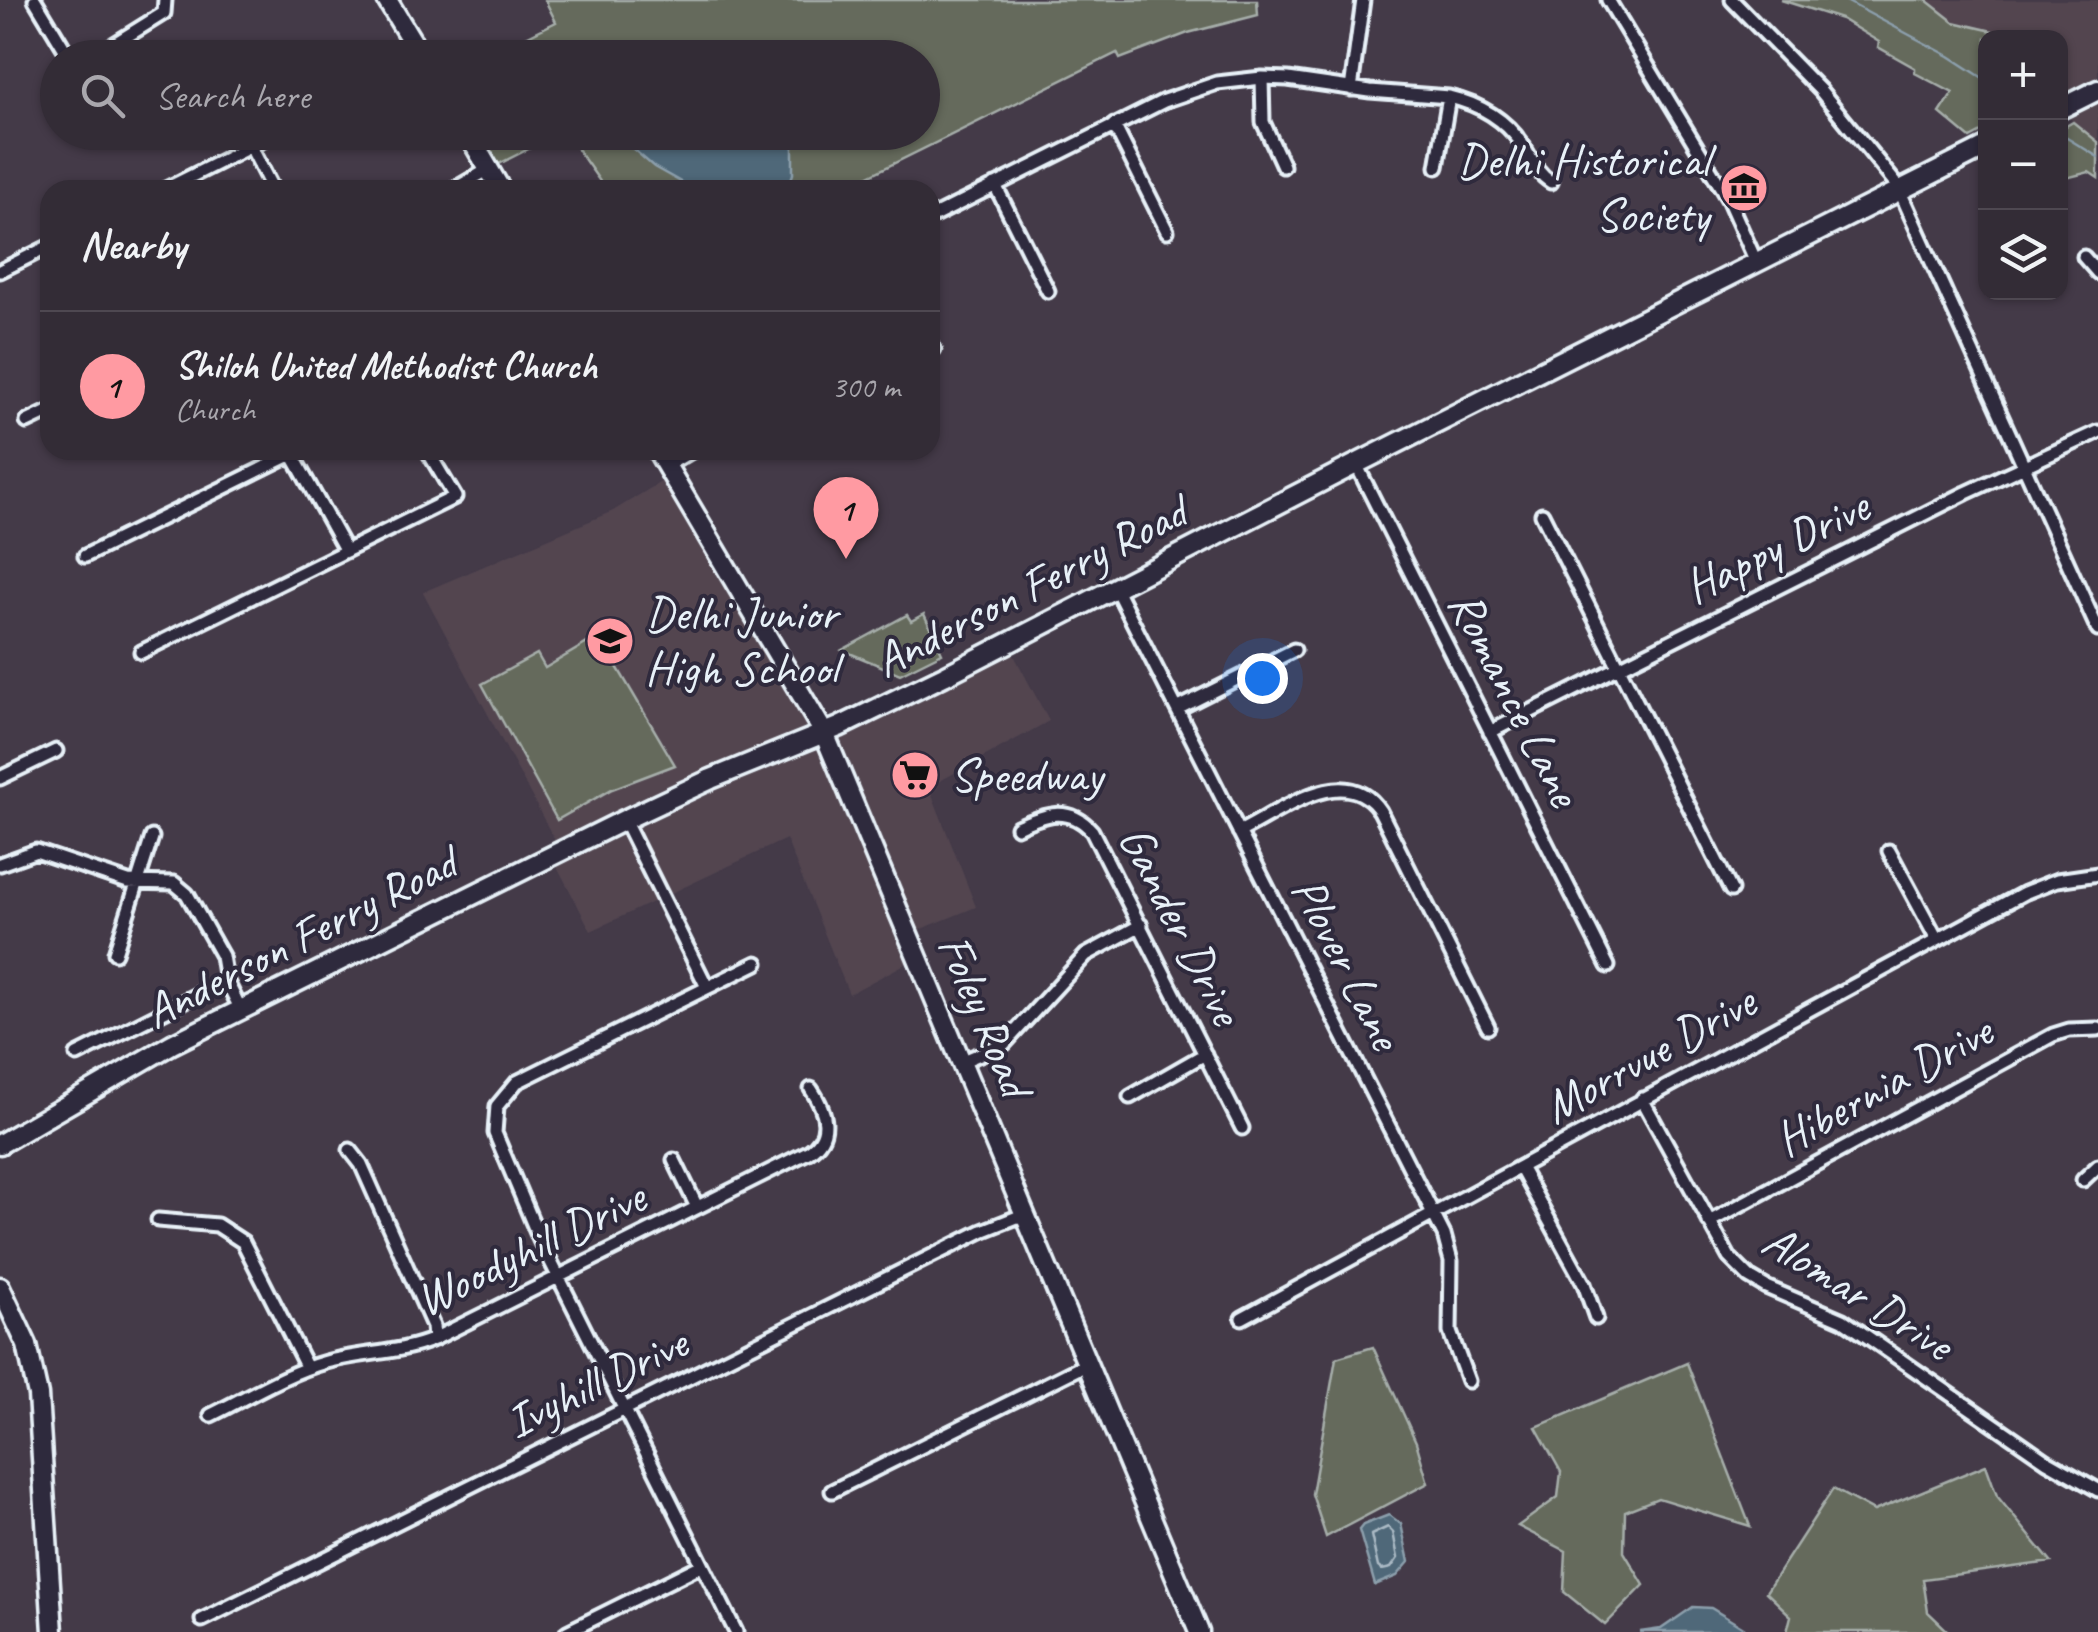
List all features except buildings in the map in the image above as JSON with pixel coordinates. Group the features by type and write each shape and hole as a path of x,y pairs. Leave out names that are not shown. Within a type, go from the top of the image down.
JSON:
{"street":[{"path":"35,0 59,40"},
{"path":"120,40 164,12 165,0"},
{"path":"387,0 411,40"},
{"path":"1350,89 1363,0"},
{"path":"1608,0 1728,199 1757,264"},
{"path":"1732,0 1820,90 1880,159 1900,191 2098,630"},
{"path":"1262,78 1262,122 1284,166"},
{"path":"940,213 1164,100 1199,88 1262,78 1449,97 1472,104 1500,120 1521,142 1542,176 1551,182"},
{"path":"2068,105 2098,90"},
{"path":"1437,167 1449,97"},
{"path":"1114,126 1167,232"},
{"path":"184,180 245,150"},
{"path":"253,150 268,180"},
{"path":"477,150 495,180"},
{"name":"Anderson Ferry Road","path":"0,1144 112,1076 241,1010 624,820 824,733 1116,589 1978,151"},
{"path":"470,180 488,169"},
{"path":"995,185 1048,291"},
{"path":"0,270 40,251"},
{"path":"2084,258 2098,273"},
{"path":"27,422 40,416"},
{"name":"Happy Drive","path":"1490,732 2098,432"},
{"path":"85,556 280,460"},
{"path":"295,460 346,550"},
{"path":"141,652 455,497 433,460"},
{"name":"Foley Road","path":"662,460 824,733 1199,1632"},
{"name":"Romance Lane","path":"1356,464 1608,966"},
{"path":"1542,514 1731,890"},
{"name":"Plover Lane","path":"1116,589 1449,1248 1450,1332 1468,1381"},
{"path":"1178,709 1294,650"},
{"path":"0,778 56,751"},
{"path":"1239,832 1324,790 1352,788 1368,797 1380,811 1488,1028"},
{"name":"Gander Drive","path":"1017,827 1052,813 1071,815 1086,824 1096,837 1242,1128"},
{"path":"624,820 707,987"},
{"path":"114,953 152,837"},
{"path":"1889,851 1937,940"},
{"path":"0,864 36,852 120,880 165,881 182,887 222,956 226,980 241,1010"},
{"name":"Morrvue Drive","path":"1242,1318 2040,885 2098,874"},
{"path":"961,1062 1004,1044 1086,955 1141,925"},
{"path":"736,1632 558,1276 495,1134 494,1115 501,1098 518,1082 757,962"},
{"path":"77,1056 226,980"},
{"name":"Hibernia Drive","path":"1709,1222 2053,1035 2098,1029"},
{"path":"1130,1096 1205,1054"},
{"name":"Woodyhill Drive","path":"210,1415 307,1368 401,1350 434,1338 815,1147 823,1136 826,1118 811,1089"},
{"name":"Alomar Drive","path":"1642,1100 1728,1257 1749,1277 1843,1320 2047,1460 2098,1490"},
{"path":"350,1150 361,1164 433,1326 434,1338"},
{"path":"674,1160 698,1207"},
{"path":"2083,1180 2098,1166"},
{"path":"1520,1167 1584,1284 1596,1318"},
{"name":"Ivyhill Drive","path":"202,1620 982,1231 1024,1214"},
{"path":"158,1220 217,1226 244,1242 307,1368"},
{"path":"0,1287 27,1345 38,1395 53,1632"},
{"path":"832,1491 1087,1364"},
{"path":"568,1632 702,1565"}],"shaded area":[{"path":"1927,0 2098,0 2098,142 2068,117 2068,30 1989,30 1954,22"},
{"path":"672,475 824,733 1008,644 1049,721 929,787 976,907 909,934 918,957 849,994 786,839 591,931 551,855 560,850 423,592 613,511"}],"green space":[{"path":"545,0 1257,0 1258,15 1188,33 1120,59 1117,53 940,141 940,40 520,40 556,22"},
{"path":"1781,0 1926,0 1954,22 1988,30 1978,30 1978,134 1970,138 1940,113 1953,93 1915,73 1915,68 1841,19"},
{"path":"2073,122 2098,142 2098,178 2089,172 2068,177 2068,125"},
{"path":"477,150 526,150 489,169"},
{"path":"578,150 921,150 860,180 599,180"},
{"path":"924,614 942,653 900,674 842,650 907,615 911,621"},
{"path":"599,636 675,765 612,789 557,820 482,684 537,654 545,668"},
{"path":"1373,1347 1416,1442 1428,1483 1326,1537 1312,1494 1336,1358"},
{"path":"1687,1363 1750,1526 1658,1498 1625,1511 1624,1552 1644,1585 1605,1625 1564,1592 1566,1551 1518,1526 1558,1497 1561,1472 1536,1427"},
{"path":"1986,1465 1997,1496 2051,1562 1923,1579 1928,1612 1949,1632 1787,1632 1791,1616 1766,1592 1833,1489 1874,1511"}],"water":[{"path":"634,150 793,150 791,180 677,180"},
{"path":"1389,1515 1401,1524 1409,1562 1397,1576 1375,1585 1359,1530"},
{"path":"1693,1607 1711,1608 1750,1632 1640,1632 1661,1629"}],"waterway":[{"path":"1844,0 1978,75"},
{"path":"2068,139 2098,157"}],"place":[{"name":"Delhi Historical Society","path":"1744,188"},
{"name":"Shiloh United Methodist Church","path":"846,559"},
{"name":"Delhi Junior High School","path":"610,641"},
{"name":"Speedway","path":"915,775"}]}
